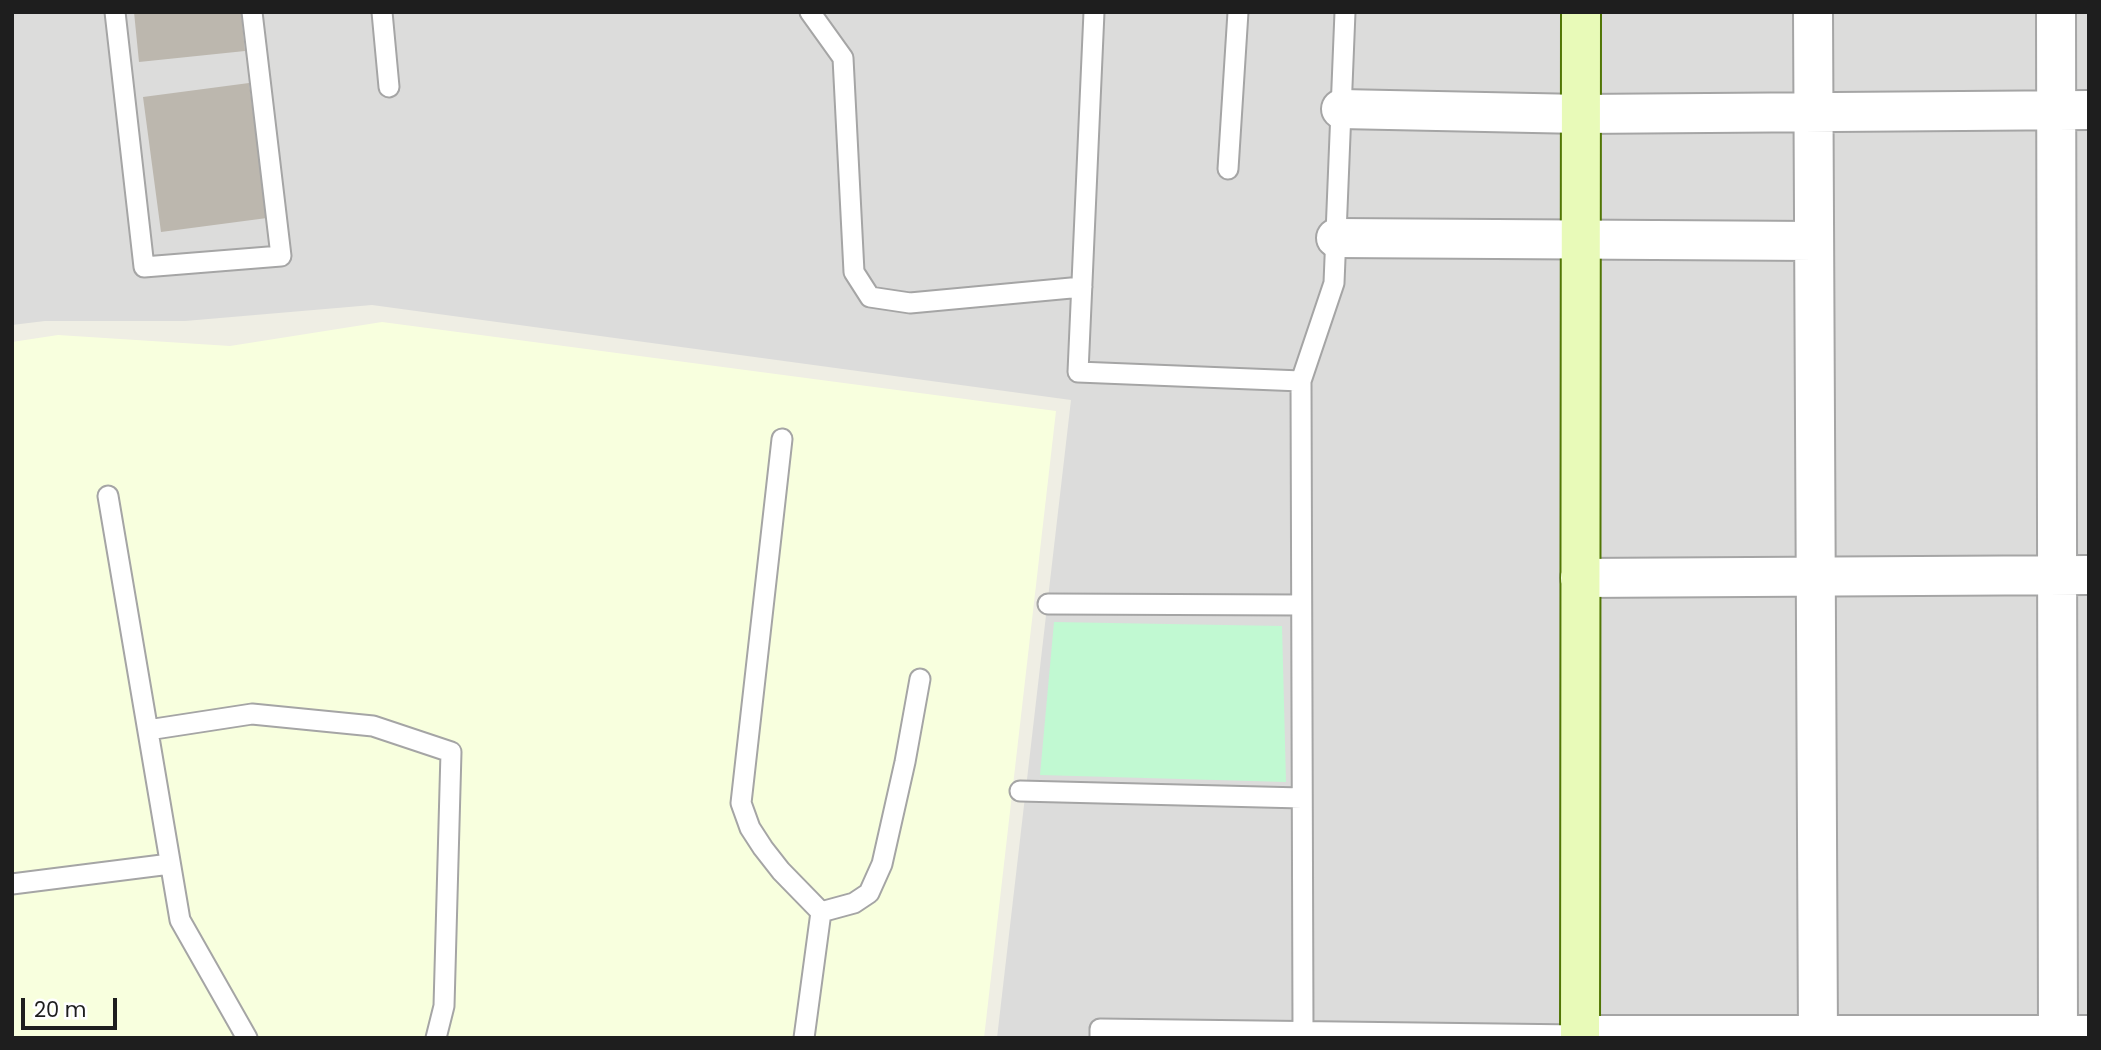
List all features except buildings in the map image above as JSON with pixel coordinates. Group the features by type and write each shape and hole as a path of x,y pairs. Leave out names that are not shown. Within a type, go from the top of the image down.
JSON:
{"street":[{"path":"1581,12 1579,1036 2068,1036 2072,110 2056,12"},
{"path":"1813,12 1818,1036"},
{"path":"1341,109 1581,114 2072,110"},
{"path":"1336,238 1814,241"},
{"path":"1580,578 2072,575"}],"lane":[{"path":"115,12 144,267 281,256 253,12"},
{"path":"382,12 389,87"},
{"path":"810,12 842,58 854,272 870,297 910,303 1082,287"},
{"path":"1094,12 1078,372 1301,381"},
{"path":"1228,169 1238,12"},
{"path":"1293,1033 1302,798 1301,381 1334,283 1345,12"},
{"path":"782,439 741,803 750,828 763,848 781,871 821,912"},
{"path":"108,496 180,920 247,1038"},
{"path":"1048,604 1301,605"},
{"path":"821,912 854,903 869,893 882,864 920,679"},
{"path":"148,730 252,714 373,726 451,752 444,1006 436,1038"},
{"path":"1020,791 1302,798"},
{"path":"12,884 170,864"},
{"path":"804,1038 821,912"},
{"path":"1100,1038 1100,1029 1579,1036"}],"shaded area":[{"path":"12,12 2089,12 2089,1038 997,1038 1071,400 372,305 185,321 45,321 12,325"},
{"path":"382,322 1056,411 984,1038 12,1038 12,342 58,335 230,346"}],"green space":[{"path":"1054,622 1282,626 1286,782 1040,775"}]}
